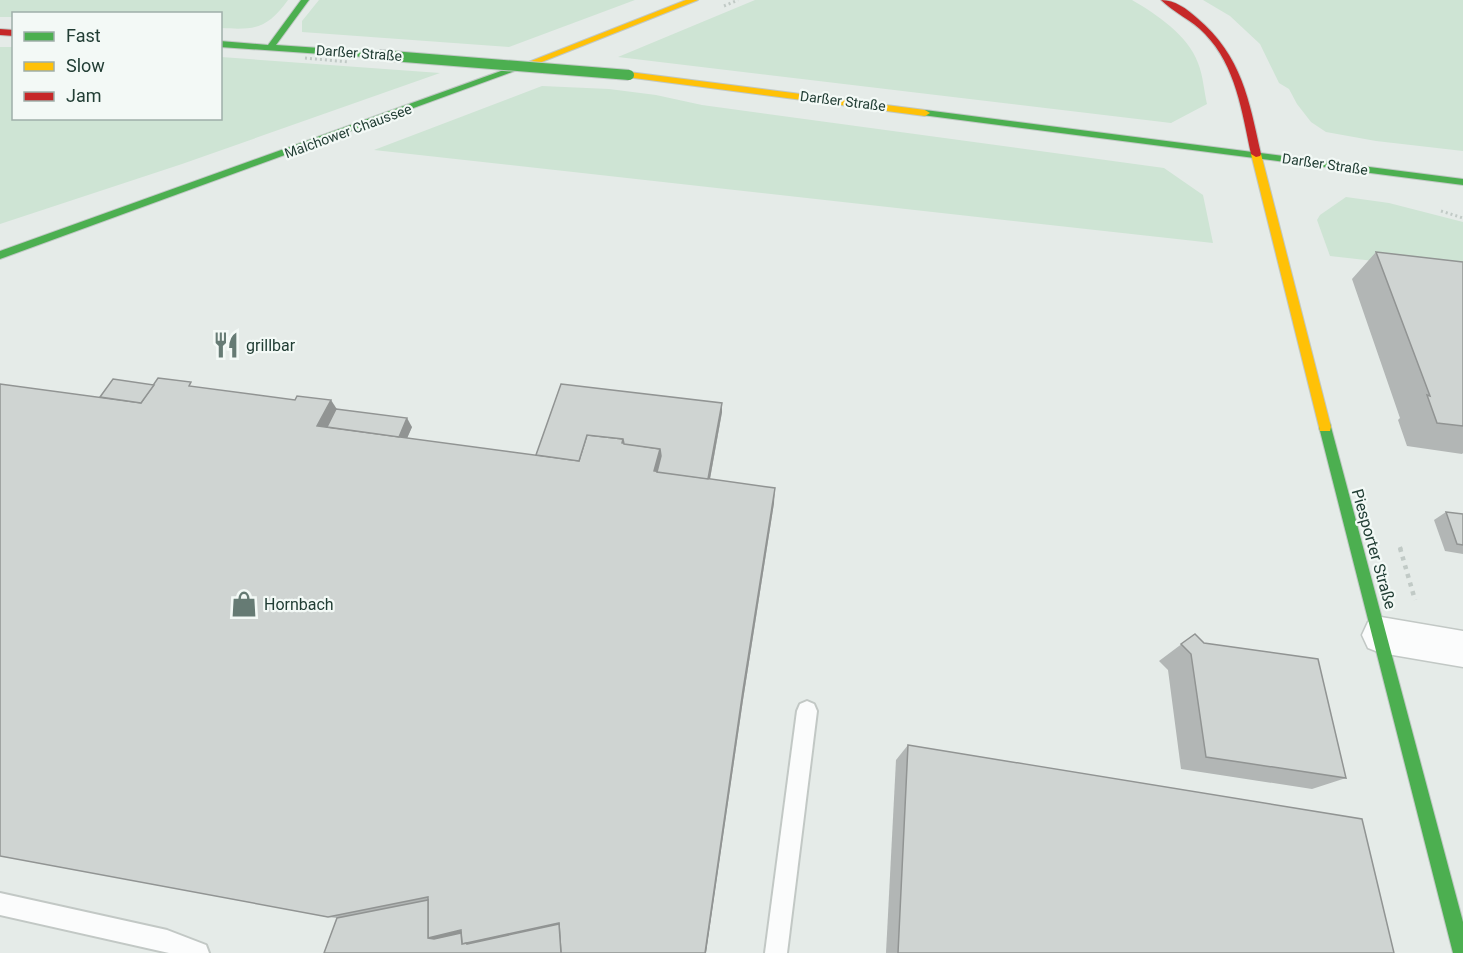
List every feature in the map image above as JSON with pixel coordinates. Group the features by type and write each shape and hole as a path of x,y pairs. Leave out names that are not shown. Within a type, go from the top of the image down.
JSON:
{"main road":[{"path":"271,46 305,0"},
{"name":"Malchower Chaussee","path":"0,255 483,82 694,0"},
{"name":"Piesporter Straße","path":"1166,0 1186,10 1212,31 1228,53 1240,80 1256,154 1332,461 1381,635 1462,953"},
{"name":"Darßer Straße","path":"222,44 629,75 1463,182"}],"street":[{"path":"1381,635 1463,650"}],"lane":[{"path":"776,953 807,711"},
{"path":"0,904 168,941 198,953"}],"path":[{"path":"1400,549 1412,584"}],"green space":[{"path":"0,0 288,0 267,22 243,29 222,28 222,12 12,12 12,17 0,17"},
{"path":"319,0 635,0 509,47 302,32 302,21"},
{"path":"755,0 1132,0 1170,26 1187,43 1200,68 1207,104 1171,123 618,57"},
{"path":"1203,0 1463,0 1463,151 1376,141 1326,132 1311,122 1289,89 1279,83 1260,44 1230,16"},
{"path":"0,47 12,47 12,120 222,120 222,57 440,73 182,164 0,224"},
{"path":"542,86 609,89 656,95 702,105 1164,168 1203,195 1213,243 374,150"},
{"path":"1346,197 1389,203 1463,222 1463,271 1330,256 1317,220 1320,215"}],"building":[{"path":"1376,252 1463,262 1463,426 1437,423 1427,395 1430,396"},
{"path":"158,378 191,382 189,386 295,400 297,396 331,400 317,426 579,461 587,435 623,439 622,443 660,449 654,471 775,488 705,953 561,953 559,923 462,944 461,930 428,938 428,897 328,917 0,856 0,384 141,403"},
{"path":"113,379 154,385 141,403 100,397"},
{"path":"561,384 722,403 708,479 657,472 661,456 660,449 624,444 623,439 587,435 579,461 536,455"},
{"path":"336,409 407,418 399,437 327,427"},
{"path":"1446,512 1463,514 1463,545 1457,544"},
{"path":"1195,634 1204,643 1318,659 1346,778 1206,757 1191,654 1181,644"},
{"path":"908,745 1362,819 1394,953 898,953"},
{"path":"428,900 428,938 434,939 461,933 462,944 467,944 559,924 561,953 324,953 337,918"}],"traffic: fast":[{"path":"271,46 305,0"},
{"path":"222,44 379,55"},
{"path":"379,55 629,75"},
{"path":"0,255 526,65"},
{"path":"925,113 1463,182"},
{"path":"1325,427 1462,953"}],"traffic: slow":[{"path":"526,65 694,0"},
{"path":"629,75 925,113"},
{"path":"1256,154 1325,427"}],"traffic: jam":[{"path":"1165,0 1208,31 1222,47 1239,83 1256,154"},
{"path":"0,32 12,33"}],"place":[{"name":"grillbar","path":"226,345"},
{"name":"Hornbach","path":"244,604"}]}
